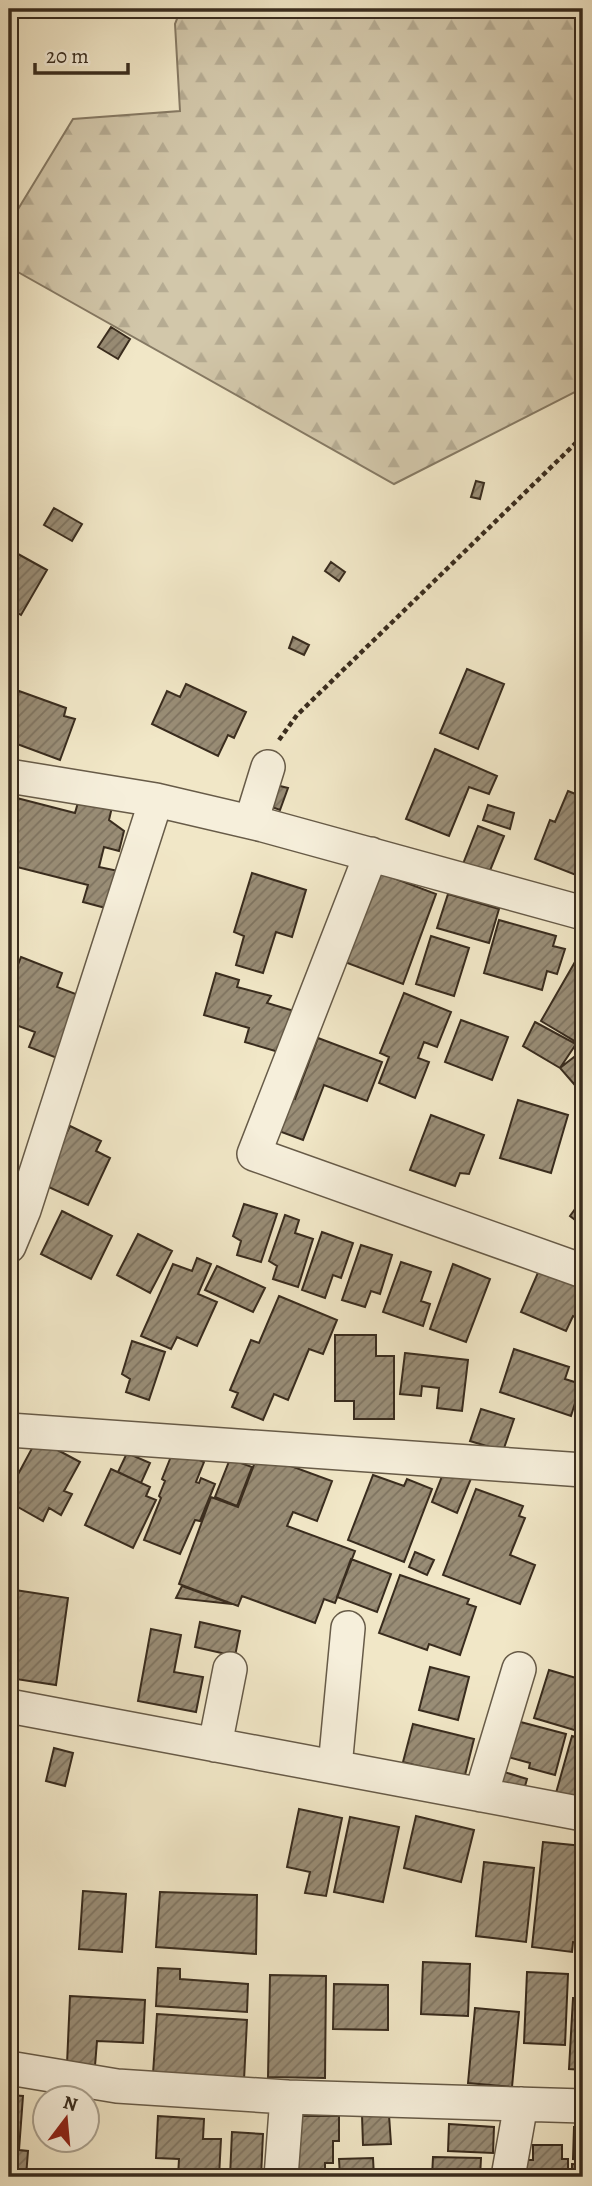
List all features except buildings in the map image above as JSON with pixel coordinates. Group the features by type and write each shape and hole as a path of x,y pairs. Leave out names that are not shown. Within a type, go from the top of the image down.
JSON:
{"street":[{"path":"251,822 268,767"},
{"path":"9,776 156,800 251,822 583,913"},
{"path":"9,1243 24,1210 156,800"},
{"path":"371,854 254,1154 583,1271"},
{"path":"9,1430 583,1470"},
{"path":"335,1767 348,1628"},
{"path":"215,1745 230,1669"},
{"path":"481,1794 519,1669"},
{"path":"11,1715 215,1745 583,1814"},
{"path":"9,2068 117,2086 287,2097 583,2106"},
{"path":"281,2177 287,2097"},
{"path":"508,2177 521,2104"}],"path":[{"path":"268,767 279,740 297,715 583,436"}],"green space":[{"path":"181,9 583,9 583,388 394,484 9,267 9,224 73,119 180,111 175,24"}]}
